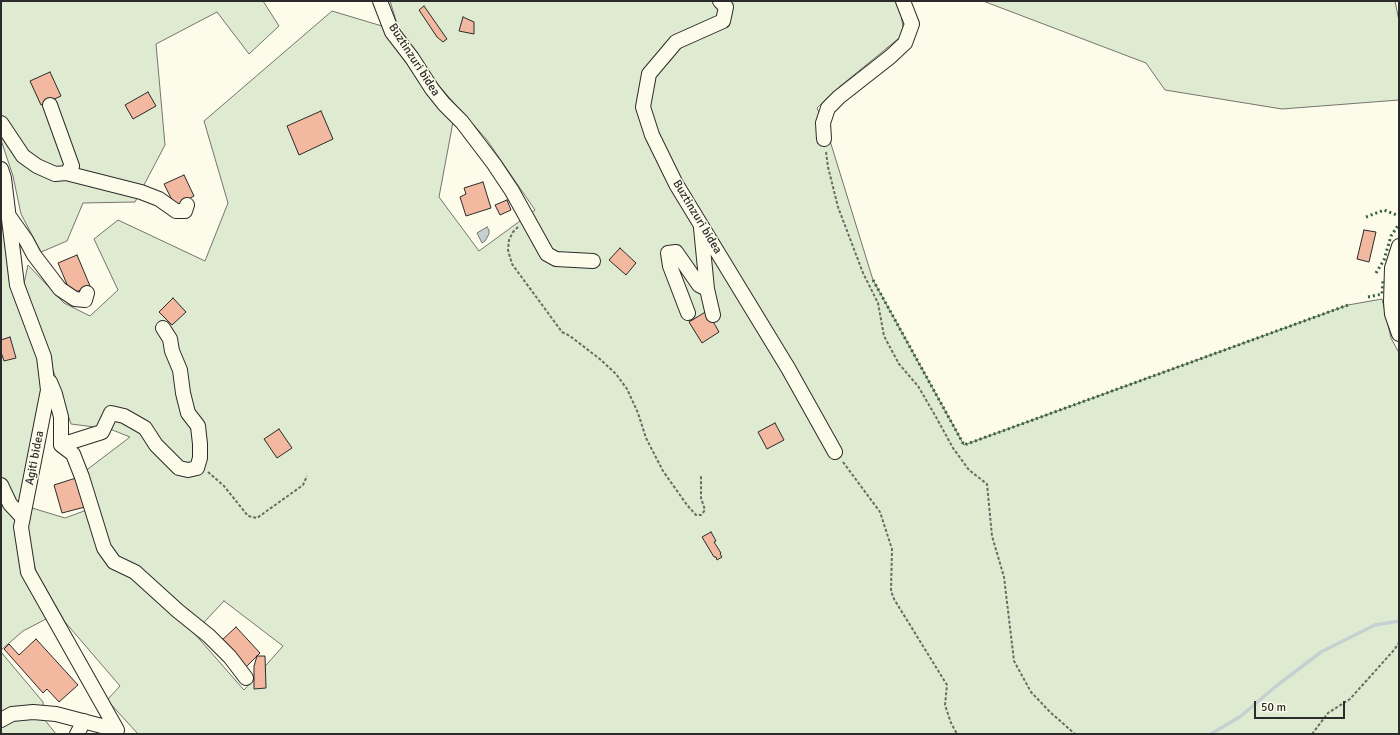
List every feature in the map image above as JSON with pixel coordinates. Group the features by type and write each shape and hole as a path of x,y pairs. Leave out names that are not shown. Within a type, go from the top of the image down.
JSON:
{"street":[{"name":"Buztinzuri bidea","path":"380,1 392,32 412,58 432,89 444,104 462,122 494,164 512,191 547,254 556,259 593,261"},
{"name":"Buztinzuri bidea","path":"720,1 726,7 723,21 676,42 649,74 643,107 652,135 676,184 788,368 835,452"},
{"path":"824,139 823,123 828,108 839,97 890,57 905,43 912,24 903,1"},
{"path":"50,105 72,166 66,173"},
{"path":"1,123 24,156 37,166 55,174 66,173 141,192 159,199 176,211 185,211 187,205"},
{"name":"Agiti bidea","path":"1,169 4,178 17,285 44,357 48,390 21,527 28,572 117,730 84,721"},
{"path":"8,216 26,240 34,255 60,289 75,299 85,300 87,293"},
{"path":"700,223 707,289 713,315"},
{"path":"1399,246 1392,268 1391,288 1392,314 1399,334"},
{"path":"688,313 670,266 668,253 676,252 699,285 707,289"},
{"path":"61,445 102,432 111,413 124,416 145,428 156,445 179,468 188,470 197,468 200,458 198,426 188,413 183,393 180,370 172,351 170,339 163,328"},
{"path":"46,370 55,394 61,417 61,445"},
{"path":"61,445 73,454 82,477 104,548 114,562 135,572 178,611 209,636 230,657 246,678"},
{"path":"1,485 10,504 23,518"},
{"path":"1,720 12,714 33,712 56,714 84,721 77,734"}],"path":[{"path":"824,139 828,167 838,207 863,273 878,303 884,336 899,364 918,386 953,448 969,470 987,484 992,536 1004,577 1014,661 1031,692 1050,712 1075,734"},
{"path":"526,217 509,240 508,250 512,264 562,332 570,336 601,360 616,374 626,389 638,413 646,438 663,471 687,505 696,515 701,515 705,510 701,498 701,475"},
{"path":"835,452 880,512 892,549 891,591 894,599 947,685 945,705 957,734"},
{"path":"198,464 224,486 248,516 257,518 303,486 307,476"},
{"path":"1312,734 1328,713 1350,699 1399,643"}],"green space":[{"path":"1,1 263,1 279,26 249,54 217,12 156,44 165,145 135,202 83,203 67,241 41,252 21,214 13,176 1,140"},
{"path":"390,1 899,1 904,34 838,88 817,108 827,131 873,280 964,445 1348,305 1382,299 1391,338 1399,353 1399,734 138,734 107,700 120,686 65,622 36,571 30,551 28,525 32,508 65,518 95,507 84,472 130,437 110,429 71,424 24,283 28,265 64,303 90,316 118,290 94,239 118,220 205,261 228,203 204,121 332,11 382,26 426,93 453,122 439,197 479,251 535,210 487,140 439,86 398,27","holes":["224,601 283,646 244,690 194,633"]},
{"path":"983,1 1395,1 1399,21 1399,100 1282,109 1165,90 1146,63"},
{"path":"1,204 11,286 39,357 43,390 16,521 19,561 48,618 23,631 1,650"},
{"path":"1,652 43,702 44,719 56,734 1,734"}],"shaded area":[{"path":"487,227 489,234 482,243 477,233"}],"building":[{"path":"424,6 447,39 443,42 437,37 419,10"},
{"path":"463,17 474,22 474,34 459,31"},
{"path":"50,72 61,96 41,105 30,81"},
{"path":"148,92 156,106 133,119 125,105"},
{"path":"321,111 333,139 299,155 287,126"},
{"path":"184,175 194,196 175,206 164,184"},
{"path":"483,182 491,208 466,216 460,197 466,194 464,188"},
{"path":"507,200 511,210 500,215 495,205"},
{"path":"1364,230 1376,232 1369,262 1357,259"},
{"path":"620,248 636,263 626,275 609,260"},
{"path":"77,255 90,286 71,294 58,263"},
{"path":"173,298 186,312 172,325 159,312"},
{"path":"707,311 719,332 702,343 689,322"},
{"path":"10,337 16,358 4,361 1,352 1,340"},
{"path":"775,423 784,440 767,449 758,432"},
{"path":"279,429 292,448 277,458 264,439"},
{"path":"76,478 85,507 62,513 54,485"},
{"path":"711,532 716,541 714,542 722,557 717,560 702,537"},
{"path":"236,627 260,653 246,667 221,641"},
{"path":"36,639 78,685 59,702 47,689 43,693 4,649 9,644 19,655"},
{"path":"257,656 265,656 266,688 254,689 254,666"}],"waterway":[{"path":"1211,734 1241,716 1275,687 1321,652 1375,625 1399,621"}],"hedge":[{"path":"1366,217 1384,210 1399,216"},
{"path":"1376,273 1384,260 1391,236 1399,224"},
{"path":"873,280 964,445 1348,305"},
{"path":"1368,297 1382,294 1383,280"}]}
